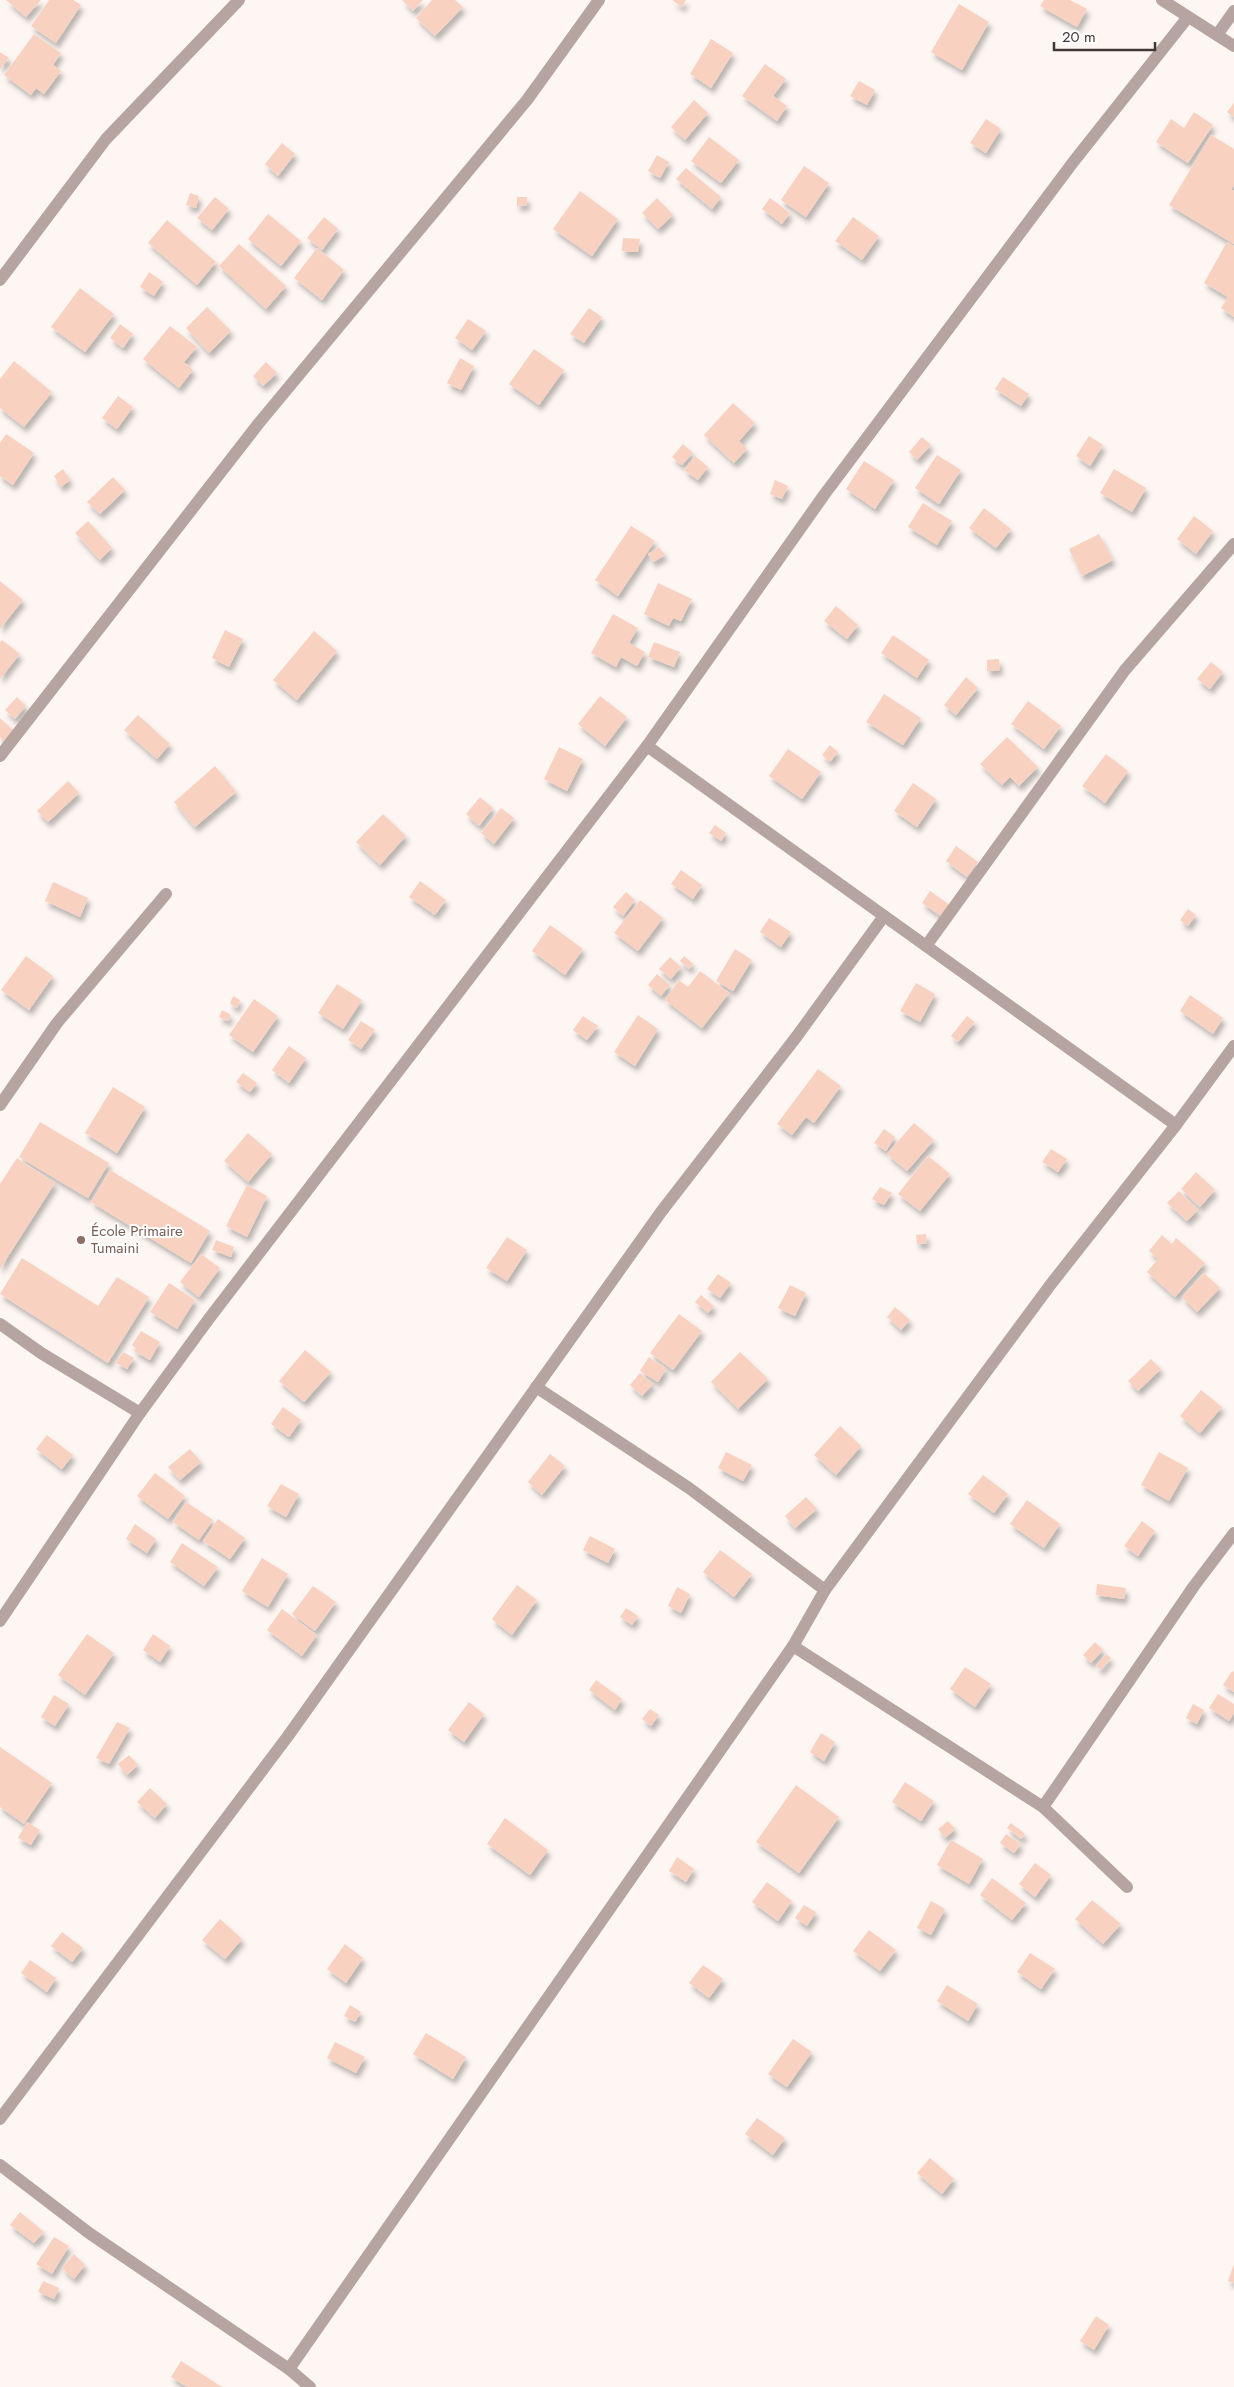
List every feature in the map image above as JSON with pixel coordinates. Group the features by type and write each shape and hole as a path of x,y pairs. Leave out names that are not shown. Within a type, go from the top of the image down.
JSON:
{"street":[{"path":"0,280 106,138 239,0"},
{"path":"0,756 259,423 527,100 599,0"},
{"path":"1162,0 1234,46"},
{"path":"1217,35 1234,11"},
{"path":"0,1621 140,1413 208,1320 647,746 824,495 1074,161 1188,16"},
{"path":"926,946 1125,670 1234,544"},
{"path":"647,746 1176,1124"},
{"path":"0,1105 57,1023 166,894"},
{"path":"0,2119 288,1736 661,1212 797,1036 884,916"},
{"path":"289,2369 793,1646 824,1590 1051,1284 1176,1124 1234,1046"},
{"path":"0,1324 41,1353 140,1413"},
{"path":"536,1387 689,1488 824,1590"},
{"path":"1043,1807 1194,1586 1234,1533"},
{"path":"793,1646 1043,1807 1126,1887"},
{"path":"0,2165 89,2232 289,2369 310,2387"}],"building":[{"path":"6,0 41,0 26,17"},
{"path":"49,0 73,0 81,5 56,43 31,26"},
{"path":"402,0 423,0 413,11"},
{"path":"432,0 455,0 463,7 435,36 416,18"},
{"path":"672,0 686,0 682,7"},
{"path":"1044,0 1070,0 1087,9 1077,27 1040,6"},
{"path":"959,4 989,22 962,70 931,52"},
{"path":"34,34 61,53 53,65 61,71 44,94 36,88 31,95 4,75"},
{"path":"711,39 733,53 711,88 690,74"},
{"path":"0,52 9,58 0,69"},
{"path":"765,64 786,79 773,96 787,106 777,121 742,96"},
{"path":"859,81 875,90 867,105 850,96"},
{"path":"694,100 708,113 685,140 671,127"},
{"path":"1234,103 1234,117 1227,112"},
{"path":"1194,112 1213,125 1188,163 1156,142 1171,119 1184,128"},
{"path":"986,119 1001,129 986,153 970,143"},
{"path":"1211,135 1234,149 1234,185 1231,190 1234,191 1234,244 1169,205"},
{"path":"709,137 739,160 721,183 691,161"},
{"path":"282,143 295,154 278,176 265,164"},
{"path":"657,155 669,162 660,178 648,171"},
{"path":"804,166 829,183 806,217 781,200"},
{"path":"686,168 721,197 712,209 676,179"},
{"path":"580,191 618,219 592,256 553,229"},
{"path":"190,193 199,196 196,208 186,205"},
{"path":"215,197 229,209 212,230 197,218"},
{"path":"517,197 527,197 527,205 517,206"},
{"path":"657,198 673,215 658,229 642,213"},
{"path":"770,198 790,213 782,224 762,209"},
{"path":"268,214 301,241 281,266 248,239"},
{"path":"324,217 338,229 322,250 307,238"},
{"path":"853,217 879,236 862,260 835,241"},
{"path":"167,220 216,262 197,285 148,243"},
{"path":"623,238 640,239 638,252 622,251"},
{"path":"1227,242 1234,246 1234,317 1221,308 1228,297 1204,283"},
{"path":"239,244 286,286 266,309 219,266"},
{"path":"317,248 344,270 322,300 294,278"},
{"path":"149,272 163,282 154,296 140,287"},
{"path":"80,288 114,314 85,352 51,327"},
{"path":"207,307 231,331 209,353 186,328"},
{"path":"589,308 602,317 584,343 570,334"},
{"path":"468,319 486,331 472,350 455,338"},
{"path":"120,324 133,334 123,348 110,338"},
{"path":"170,326 197,347 184,362 193,370 179,388 143,359"},
{"path":"534,349 564,370 539,405 509,384"},
{"path":"460,358 474,366 461,390 447,383"},
{"path":"14,361 52,392 24,427 0,408 0,379"},
{"path":"266,362 277,373 263,386 253,376"},
{"path":"1003,377 1029,394 1021,406 995,389"},
{"path":"118,396 133,407 117,429 102,418"},
{"path":"733,403 755,423 739,441 747,449 734,463 704,435"},
{"path":"6,434 34,453 13,485 0,476 0,443"},
{"path":"1089,436 1103,445 1090,466 1076,456"},
{"path":"922,437 931,445 917,460 909,452"},
{"path":"683,444 693,453 682,465 672,457"},
{"path":"937,455 961,470 939,504 915,488"},
{"path":"695,456 708,467 698,480 684,470"},
{"path":"864,461 894,480 875,509 846,489"},
{"path":"63,469 70,480 61,487 54,476"},
{"path":"1114,469 1146,488 1132,512 1100,493"},
{"path":"113,477 125,490 100,514 87,502"},
{"path":"775,480 788,486 782,499 770,494"},
{"path":"923,503 952,521 937,545 908,527"},
{"path":"984,508 1011,529 996,548 969,528"},
{"path":"1194,516 1213,531 1196,554 1177,539"},
{"path":"88,521 112,548 100,560 75,533"},
{"path":"631,526 655,541 618,596 595,580"},
{"path":"1099,534 1113,560 1082,576 1069,549"},
{"path":"659,547 665,555 653,562 648,554"},
{"path":"0,581 23,600 0,629"},
{"path":"658,583 692,599 681,621 673,618 669,626 644,614"},
{"path":"836,606 858,625 847,639 824,621"},
{"path":"613,614 638,628 629,643 645,652 637,666 621,657 616,667 591,653"},
{"path":"225,630 243,639 229,667 212,658"},
{"path":"314,631 337,651 297,700 273,680"},
{"path":"893,635 929,660 917,678 881,653"},
{"path":"2,640 20,654 0,679 0,642"},
{"path":"654,642 680,652 674,667 648,657"},
{"path":"999,659 1000,670 987,671 987,660"},
{"path":"1211,662 1223,672 1210,689 1197,679"},
{"path":"966,677 978,688 956,715 944,705"},
{"path":"884,694 921,718 903,745 866,722"},
{"path":"600,696 627,717 605,746 578,724"},
{"path":"17,697 26,706 15,719 5,710"},
{"path":"1028,701 1061,726 1044,749 1011,724"},
{"path":"138,715 170,744 157,759 124,730"},
{"path":"0,718 13,730 4,741 0,737"},
{"path":"1007,737 1038,767 1019,786 1010,777 1002,785 980,764"},
{"path":"830,745 838,752 830,762 822,755"},
{"path":"559,747 583,759 567,791 544,779"},
{"path":"788,749 821,772 802,799 769,776"},
{"path":"1106,754 1128,771 1105,803 1082,786"},
{"path":"215,766 236,792 195,827 174,802"},
{"path":"68,781 79,793 48,822 37,811"},
{"path":"913,783 936,799 917,827 894,811"},
{"path":"480,797 493,808 479,826 466,814"},
{"path":"501,808 514,818 494,844 481,833"},
{"path":"383,814 406,836 380,865 356,842"},
{"path":"715,825 726,833 721,841 709,833"},
{"path":"956,846 978,862 967,877 946,861"},
{"path":"681,870 702,885 693,899 671,884"},
{"path":"420,881 446,900 435,915 409,897"},
{"path":"53,882 88,898 80,917 45,901"},
{"path":"930,891 950,905 942,917 922,903"},
{"path":"626,892 635,900 623,916 613,907"},
{"path":"640,900 663,918 638,951 614,933"},
{"path":"1188,909 1196,915 1188,926 1180,920"},
{"path":"769,918 791,932 781,947 760,932"},
{"path":"550,925 583,949 565,975 532,951"},
{"path":"735,949 752,960 733,991 716,981"},
{"path":"26,956 53,976 29,1010 1,990"},
{"path":"684,956 693,964 689,969 680,961"},
{"path":"670,957 681,967 671,979 659,969"},
{"path":"700,971 729,993 702,1028 665,1000 679,980 688,987"},
{"path":"657,974 670,985 661,996 648,985"},
{"path":"916,983 935,994 920,1022 900,1011"},
{"path":"337,984 362,1000 343,1029 318,1013"},
{"path":"1190,995 1223,1018 1213,1034 1180,1011"},
{"path":"233,996 240,1000 237,1008 230,1004"},
{"path":"254,999 278,1016 253,1052 229,1035"},
{"path":"222,1010 231,1015 228,1021 219,1017"},
{"path":"638,1015 658,1029 635,1066 614,1052"},
{"path":"583,1016 598,1026 587,1040 573,1030"},
{"path":"967,1016 975,1022 958,1042 951,1036"},
{"path":"361,1021 375,1030 361,1049 348,1040"},
{"path":"289,1046 306,1058 289,1083 272,1070"},
{"path":"818,1069 841,1086 814,1123 806,1117 792,1135 777,1124"},
{"path":"243,1073 257,1083 250,1092 236,1082"},
{"path":"113,1087 145,1107 117,1153 85,1133"},
{"path":"40,1122 109,1163 88,1198 19,1157"},
{"path":"914,1123 934,1140 907,1171 887,1154"},
{"path":"884,1129 895,1137 886,1151 874,1143"},
{"path":"248,1133 272,1154 248,1182 224,1161"},
{"path":"1051,1149 1067,1159 1058,1172 1042,1162"},
{"path":"928,1156 950,1174 920,1211 898,1194"},
{"path":"17,1158 55,1183 0,1269 0,1184"},
{"path":"110,1170 210,1231 191,1263 91,1202"},
{"path":"1196,1172 1215,1190 1200,1207 1181,1189"},
{"path":"247,1185 267,1196 247,1237 226,1226"},
{"path":"880,1187 892,1193 884,1205 872,1199"},
{"path":"1179,1191 1198,1210 1187,1221 1167,1203"},
{"path":"926,1234 927,1243 917,1244 916,1235"},
{"path":"1162,1235 1172,1244 1176,1238 1205,1263 1175,1297 1147,1272 1158,1259 1149,1251"},
{"path":"507,1237 527,1250 507,1281 486,1268"},
{"path":"216,1240 234,1247 231,1257 212,1250"},
{"path":"201,1254 220,1268 199,1297 180,1282"},
{"path":"22,1258 98,1306 117,1277 149,1297 108,1363 0,1294"},
{"path":"1204,1273 1220,1288 1197,1312 1182,1297"},
{"path":"718,1274 731,1283 720,1298 707,1289"},
{"path":"169,1283 195,1300 177,1329 150,1312"},
{"path":"790,1285 806,1293 795,1316 778,1308"},
{"path":"701,1295 714,1306 708,1313 695,1302"},
{"path":"895,1307 910,1320 901,1330 887,1317"},
{"path":"679,1314 702,1331 673,1370 650,1353"},
{"path":"141,1331 160,1342 150,1360 134,1351 136,1348 132,1345"},
{"path":"305,1350 331,1372 304,1402 279,1381"},
{"path":"123,1352 134,1358 127,1369 116,1363"},
{"path":"740,1352 768,1379 738,1409 711,1382"},
{"path":"649,1357 666,1369 658,1382 640,1371"},
{"path":"1151,1359 1161,1369 1138,1391 1128,1381"},
{"path":"640,1373 653,1384 642,1396 630,1385"},
{"path":"1201,1390 1222,1407 1200,1433 1180,1416"},
{"path":"283,1407 301,1420 289,1437 271,1424"},
{"path":"840,1426 861,1446 836,1475 814,1455"},
{"path":"47,1435 73,1455 62,1469 36,1449"},
{"path":"190,1449 201,1462 180,1480 168,1467"},
{"path":"726,1452 752,1465 743,1481 718,1468"},
{"path":"1159,1452 1188,1468 1169,1501 1141,1485"},
{"path":"550,1454 565,1466 542,1495 528,1482"},
{"path":"155,1473 185,1496 168,1519 137,1496"},
{"path":"983,1475 1008,1494 994,1513 968,1494"},
{"path":"281,1484 299,1494 286,1517 267,1506"},
{"path":"806,1497 817,1509 795,1528 785,1516"},
{"path":"1027,1500 1060,1524 1044,1548 1010,1524"},
{"path":"186,1502 213,1520 199,1540 173,1522"},
{"path":"218,1519 245,1538 230,1559 203,1541"},
{"path":"1142,1521 1155,1531 1138,1556 1124,1546"},
{"path":"135,1524 156,1539 147,1553 126,1539"},
{"path":"590,1536 615,1549 608,1563 583,1550"},
{"path":"182,1543 218,1567 204,1586 170,1562"},
{"path":"720,1550 752,1574 734,1597 703,1572"},
{"path":"262,1558 288,1574 268,1607 242,1591"},
{"path":"1097,1584 1126,1588 1124,1599 1096,1595"},
{"path":"517,1585 537,1600 512,1635 492,1619"},
{"path":"313,1586 336,1602 315,1631 292,1614"},
{"path":"677,1587 690,1594 681,1613 668,1606"},
{"path":"626,1608 638,1616 632,1625 620,1617"},
{"path":"282,1609 317,1635 302,1656 267,1630"},
{"path":"87,1634 114,1653 85,1695 58,1675"},
{"path":"153,1634 170,1646 160,1662 143,1650"},
{"path":"1095,1642 1103,1650 1091,1663 1083,1655"},
{"path":"1106,1654 1111,1658 1101,1670 1096,1666"},
{"path":"965,1667 991,1684 975,1707 950,1689"},
{"path":"1232,1671 1234,1672 1234,1692 1223,1685"},
{"path":"596,1680 622,1699 615,1710 589,1690"},
{"path":"1218,1694 1234,1704 1234,1713 1229,1721 1209,1708"},
{"path":"54,1695 69,1704 55,1726 41,1717"},
{"path":"469,1702 484,1714 464,1742 448,1730"},
{"path":"1193,1704 1204,1710 1197,1724 1186,1718"},
{"path":"650,1709 659,1715 651,1726 642,1719"},
{"path":"117,1722 130,1728 109,1764 96,1758"},
{"path":"821,1733 835,1742 824,1761 810,1752"},
{"path":"0,1747 52,1783 24,1824 0,1807"},
{"path":"129,1755 138,1765 127,1775 118,1764"},
{"path":"905,1782 934,1801 921,1821 892,1802"},
{"path":"796,1785 839,1817 799,1873 756,1842"},
{"path":"150,1788 167,1804 155,1818 137,1802"},
{"path":"505,1818 548,1850 530,1875 487,1844"},
{"path":"948,1821 955,1829 945,1838 938,1829"},
{"path":"27,1822 40,1830 31,1845 18,1838"},
{"path":"1011,1823 1025,1834 1021,1839 1007,1828"},
{"path":"1006,1834 1021,1844 1014,1853 1000,1843"},
{"path":"951,1840 983,1859 969,1884 937,1865"},
{"path":"677,1857 694,1869 686,1882 669,1871"},
{"path":"1035,1863 1051,1875 1035,1897 1019,1884"},
{"path":"992,1878 1026,1903 1012,1920 980,1895"},
{"path":"767,1882 792,1901 778,1921 752,1902"},
{"path":"1092,1900 1121,1924 1103,1944 1075,1919"},
{"path":"931,1901 945,1909 931,1935 917,1928"},
{"path":"804,1905 816,1912 807,1926 795,1918"},
{"path":"220,1919 242,1939 225,1959 202,1940"},
{"path":"869,1930 896,1950 880,1971 853,1951"},
{"path":"62,1932 83,1948 72,1962 51,1946"},
{"path":"345,1944 363,1958 346,1983 327,1969"},
{"path":"1030,1953 1055,1969 1041,1989 1017,1972"},
{"path":"30,1960 56,1978 47,1992 21,1973"},
{"path":"703,1965 723,1979 709,1998 689,1983"},
{"path":"947,1985 978,2004 968,2021 937,2001"},
{"path":"350,2005 361,2012 355,2022 344,2016"},
{"path":"426,2033 466,2057 453,2079 413,2054"},
{"path":"793,2039 812,2052 787,2087 768,2074"},
{"path":"335,2042 365,2057 356,2073 327,2058"},
{"path":"757,2118 785,2138 773,2155 745,2134"},
{"path":"930,2158 954,2179 942,2194 917,2173"},
{"path":"20,2212 44,2232 34,2243 10,2225"},
{"path":"54,2237 69,2246 52,2274 36,2264"},
{"path":"74,2254 85,2265 74,2279 62,2268"},
{"path":"1234,2264 1234,2283 1228,2281"},
{"path":"43,2281 59,2288 54,2299 38,2292"},
{"path":"1096,2316 1109,2325 1094,2350 1080,2341"},
{"path":"181,2361 222,2387 187,2387 171,2377"}],"place":[{"name":"École Primaire Tumaini","path":"81,1240"}]}
